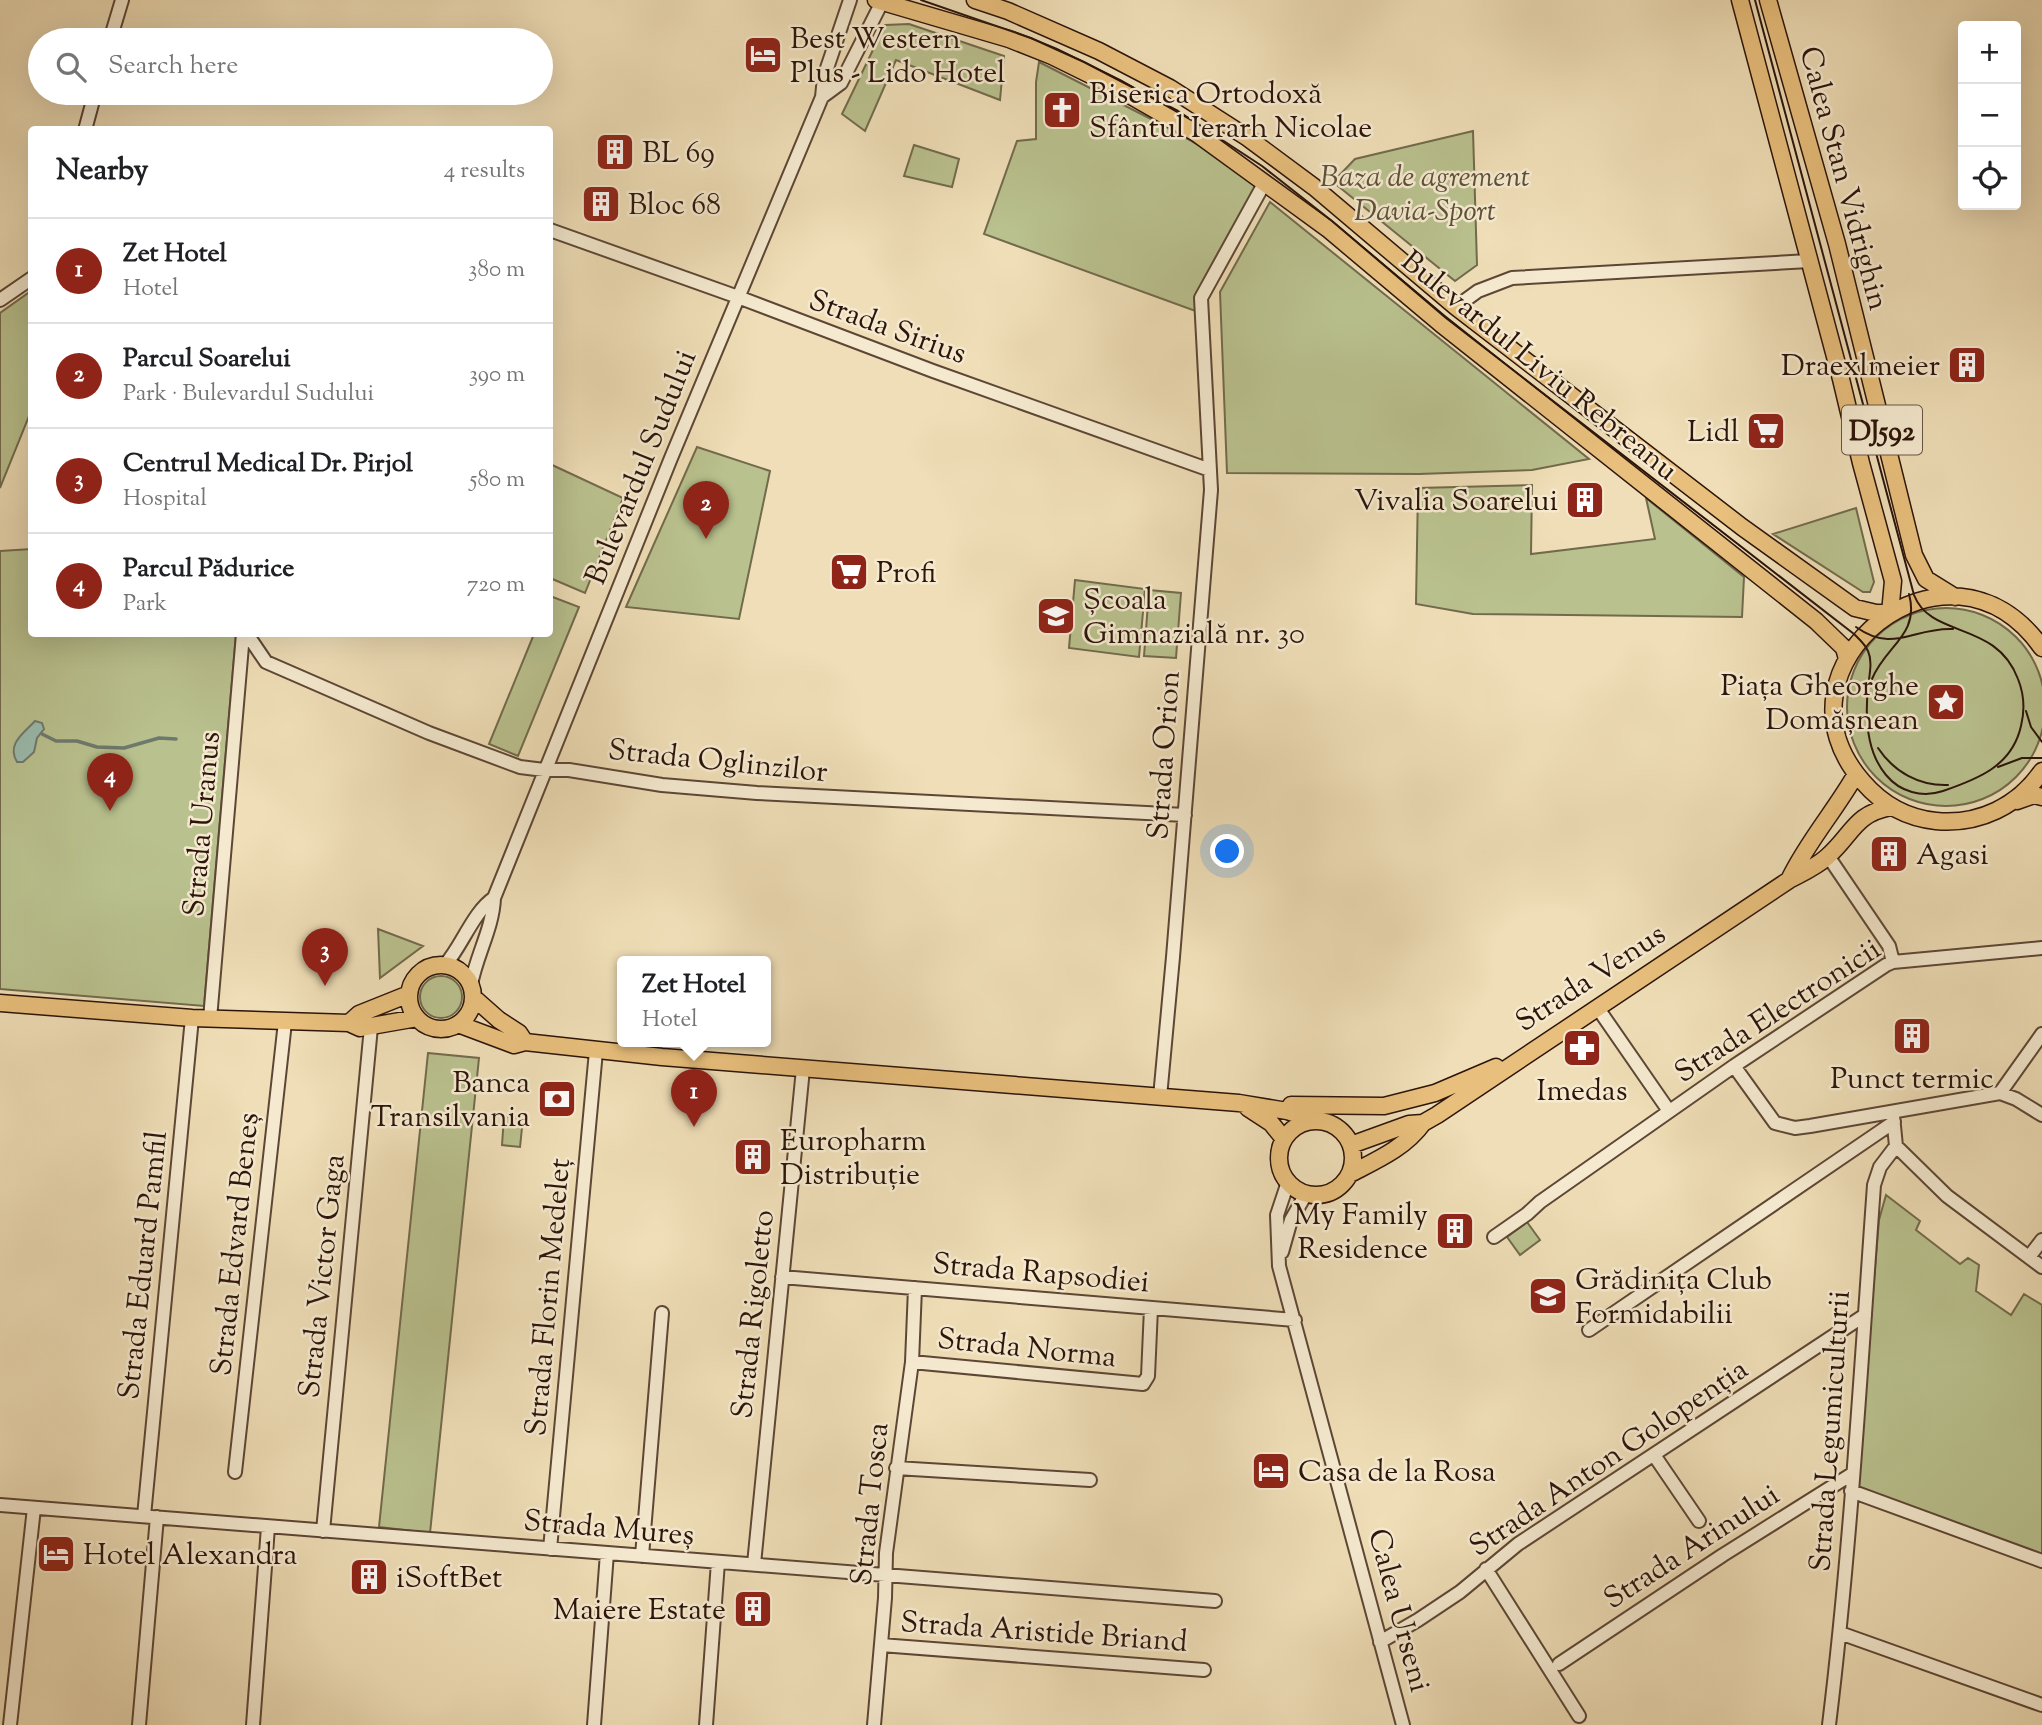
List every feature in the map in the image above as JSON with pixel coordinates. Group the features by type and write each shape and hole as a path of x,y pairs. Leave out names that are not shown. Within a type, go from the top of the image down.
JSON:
{"main road":[{"name":"Bulevardul Liviu Rebreanu","path":"880,0 1009,39 1052,56 1117,88 1196,133 1328,229 1441,324 1816,621 1844,648 1847,659"},
{"name":"Bulevardul Liviu Rebreanu","path":"975,0 1008,11 1099,51 1170,88 1248,138 1314,187 1456,307 1742,527 1845,602 1864,611 1890,613"},
{"name":"Calea Stan Vidrighin","path":"1740,0 1842,379 1892,581 1894,591 1890,613"},
{"name":"Calea Stan Vidrighin","path":"1768,0 1837,244 1914,555 1926,579 1955,597"},
{"name":"DJ592","path":"2042,648 2022,624 2007,614 1973,600 1955,597 1926,599 1890,613 1865,633 1847,659 1837,689 1836,721 1840,743 1856,774 1872,792 1891,807 1924,819 1953,822 1976,818 2028,796 2042,797"},
{"name":"DJ592","path":"2008,805 2028,789 2042,771"},
{"name":"Strada Venus","path":"1789,880 1800,858 1856,774"},
{"name":"Strada Venus","path":"1350,1174 1393,1152 1415,1134 1423,1123 1518,1058 1789,880 1812,868 1828,856 1862,817 1891,807"},
{"path":"472,991 467,1017 458,1024 441,1029 424,1024 417,1018 410,1003 412,984 425,969 445,965 461,972 472,991 499,1020 519,1033 525,1042"},
{"path":"349,1023 359,1014 409,994"},
{"path":"0,1003 192,1018 349,1023 360,1027 417,1018"},
{"path":"458,1024 514,1045 525,1042 803,1069 1243,1104 1384,1106 1435,1093 1518,1058"},
{"path":"1243,1104 1287,1111 1328,1122 1346,1135 1351,1145 1353,1164 1350,1174 1335,1190 1321,1195 1306,1194 1288,1182 1280,1165 1279,1152 1292,1129 1317,1121"},
{"path":"1243,1104 1264,1118 1284,1139"},
{"name":"Strada Venus","path":"1351,1145 1409,1124 1423,1123"}],"street":[{"path":"114,28 122,0"},
{"name":"Bulevardul Sudului","path":"472,991 474,967 494,911 494,898 544,770 822,97 824,78 850,0"},
{"name":"Bulevardul Sudului","path":"822,97 841,83 880,0"},
{"path":"86,126 92,105"},
{"name":"Strada Orion","path":"1160,1097 1210,490 1201,298 1265,183"},
{"name":"Strada Sirius","path":"553,231 1210,470"},
{"path":"1456,307 1478,291 1512,278 1809,261"},
{"path":"0,300 28,281"},
{"name":"Strada Uranus","path":"210,1019 245,637"},
{"path":"241,673 266,662 247,637"},
{"name":"Strada Oglinzilor","path":"266,662 429,733 520,766 544,770 569,770 662,785 854,800 1185,815"},
{"path":"1828,856 1889,946 1893,962"},
{"name":"Bulevardul Sudului","path":"445,965 460,946 485,904 494,898"},
{"name":"Strada Electronicii","path":"1494,1237 1734,1066 1893,962 2042,948"},
{"name":"Strada Electronicii","path":"1597,1007 1669,1111"},
{"name":"Strada Eduard Pamfil","path":"144,1516 192,1018"},
{"name":"Strada Edvard Beneș","path":"235,1472 285,1022"},
{"name":"Strada Victor Gaga","path":"323,1531 371,1027"},
{"path":"2000,1093 2042,1034"},
{"name":"Strada Florin Medeleț","path":"550,1549 596,1051"},
{"path":"1734,1066 1769,1118 1784,1127 1893,1117 2000,1093 2016,1099 2042,1115"},
{"name":"Strada Rigoletto","path":"754,1564 803,1069"},
{"path":"1893,1117 1896,1146 1947,1196 2042,1267"},
{"path":"1589,1330 1893,1117"},
{"name":"Strada Legumiculturii","path":"1829,1725 1840,1633 1860,1404 1874,1185 1880,1167 1896,1146"},
{"name":"Calea Urseni","path":"1288,1182 1277,1215 1279,1266 1404,1725"},
{"name":"Calea Urseni","path":"1279,1266 1290,1220 1306,1194"},
{"path":"2029,1257 2042,1240"},
{"name":"Strada Rapsodiei","path":"782,1277 1295,1320"},
{"name":"Strada Tosca","path":"874,1725 886,1553 912,1362 915,1288"},
{"name":"Strada Norma","path":"912,1362 1143,1384 1148,1377 1151,1308"},
{"path":"642,1556 662,1313"},
{"name":"Strada Anton Golopenția","path":"1380,1642 1460,1592 1518,1544 1865,1315"},
{"path":"1654,1455 1699,1521"},
{"path":"896,1468 1090,1480"},
{"name":"Strada Arinului","path":"1559,1664 1723,1555 1852,1474"},
{"path":"1851,1491 2042,1561"},
{"name":"Strada Mureș","path":"0,1505 718,1562 886,1572 1215,1601"},
{"path":"10,1725 34,1508"},
{"path":"139,1725 158,1517"},
{"path":"253,1725 268,1527"},
{"path":"594,1725 607,1553"},
{"path":"706,1725 718,1562"},
{"path":"1486,1569 1579,1716"},
{"path":"1840,1633 2042,1706"},
{"name":"Strada Aristide Briand","path":"881,1645 1204,1670"}],"green space":[{"path":"909,24 1004,56 1000,100 896,60 865,131 842,114 885,25"},
{"path":"1039,62 1155,121 1265,182 1201,313 984,234 1017,141 1036,139 1036,82"},
{"name":"Baza de agrement Davia-Sport","path":"1473,131 1477,265 1455,281 1333,182 1355,159"},
{"path":"914,145 959,159 952,187 904,176"},
{"path":"1270,202 1589,459 1532,470 1419,474 1227,473 1220,292"},
{"path":"28,293 28,418 0,488 0,313"},
{"path":"697,447 770,471 739,619 626,607"},
{"path":"553,465 623,498 585,593 553,579"},
{"path":"1532,485 1531,554 1655,539 1646,498 1744,577 1742,617 1473,614 1416,604 1418,488"},
{"path":"1856,508 1874,582 1870,592 1863,592 1773,534"},
{"path":"28,549 28,637 236,637 204,1006 0,989 0,551"},
{"path":"1075,580 1145,589 1139,657 1069,648"},
{"path":"1149,590 1181,593 1176,658 1144,656"},
{"path":"553,597 579,607 518,756 489,744 533,637 553,637"},
{"path":"1946,608 1965,609 1984,615 2001,624 2016,637 2029,652 2043,685 2043,729 2038,745 2029,762 2016,777 2001,790 1984,799 1965,805 1946,806 1927,805 1908,799 1891,790 1876,777 1863,762 1854,745 1848,726 1847,707 1848,688 1854,669 1863,652 1876,637 1891,624 1908,615 1927,609"},
{"path":"378,929 423,946 380,978"},
{"path":"441,976 456,982 462,997 456,1012 441,1018 426,1012 420,997 426,982"},
{"path":"428,1053 479,1058 430,1533 379,1527"},
{"path":"504,1116 523,1118 520,1147 502,1145"},
{"path":"1886,1195 1920,1221 1916,1230 1960,1264 1968,1258 1979,1265 1976,1291 2011,1315 2024,1294 2042,1305 2042,1556 1857,1486 1879,1220"},
{"path":"1527,1222 1540,1240 1520,1255 1507,1237"}],"shaded area":[{"path":"35,721 42,723 44,729 37,738 34,752 23,762 17,762 14,756 15,744"}],"waterway":[{"path":"42,734 56,741 77,741 97,747 124,748 159,738 176,739"}],"tram line":[{"path":"921,0 1031,38 1084,62 1178,111 1262,166 1332,221 1446,318 1854,634 1869,655 1867,722 1871,745 1879,766 1898,786 1912,792 1935,793 1981,776 2002,761 2016,740 2022,720 2022,690 2008,660 1995,647 1934,618 1922,609 1914,595 1755,0"},
{"path":"1872,679 1906,630 1910,620 1909,594"},
{"path":"1856,627 1869,635 1893,639 1939,629 1953,629"},
{"path":"2026,711 2031,727 2042,742"},
{"path":"1878,748 1884,757 1908,776 1927,783 1948,785"},
{"path":"1998,767 2022,758 2042,758"}],"place":[{"name":"Best Western Plus - Lido Hotel","path":"763,55"},
{"name":"Biserica Ortodoxă Sfântul Ierarh Nicolae","path":"1062,110"},
{"name":"BL 69","path":"615,152"},
{"name":"Bloc 68","path":"601,204"},
{"name":"Draexlmeier","path":"1967,365"},
{"name":"Lidl","path":"1766,431"},
{"name":"Vivalia Soarelui","path":"1585,500"},
{"name":"Parcul Soarelui","path":"706,539"},
{"name":"Profi","path":"849,572"},
{"name":"Școala Gimnazială nr. 30","path":"1056,616"},
{"name":"Piața Gheorghe Domășnean","path":"1946,702"},
{"name":"Parcul Pădurice","path":"110,811"},
{"name":"Agasi","path":"1889,854"},
{"name":"Centrul Medical Dr. Pirjol","path":"325,986"},
{"name":"Punct termic","path":"1912,1036"},
{"name":"Imedas","path":"1582,1048"},
{"name":"Banca Transilvania","path":"557,1099"},
{"name":"Zet Hotel","path":"694,1127"},
{"name":"Europharm Distribuție","path":"753,1157"},
{"name":"My Family Residence","path":"1455,1231"},
{"name":"Grădinița Club Formidabilii","path":"1548,1296"},
{"name":"Casa de la Rosa","path":"1271,1471"},
{"name":"Hotel Alexandra","path":"56,1554"},
{"name":"iSoftBet","path":"369,1577"},
{"name":"Maiere Estate","path":"753,1609"}]}
